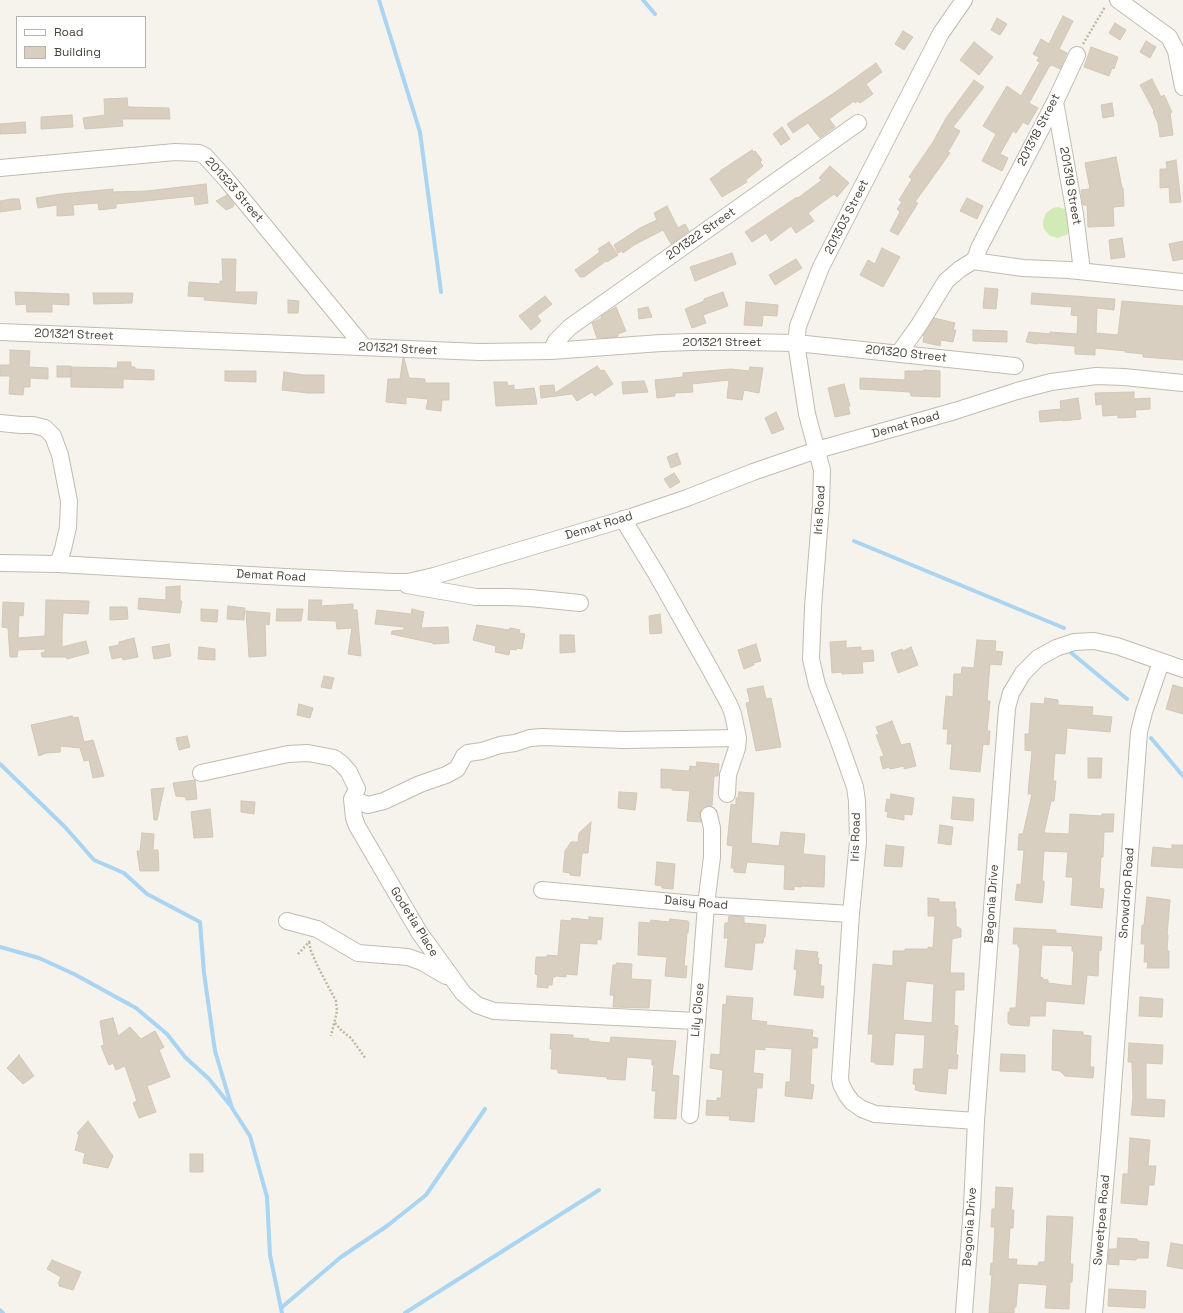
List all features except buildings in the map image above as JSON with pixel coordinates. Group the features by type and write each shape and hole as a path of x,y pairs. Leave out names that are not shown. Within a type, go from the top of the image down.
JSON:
{"street":[{"name":"201303 Street","path":"817,450 807,414 796,343 798,326 820,267 934,46 950,18 964,0"},
{"path":"1112,3 1169,37 1176,51 1183,86"},
{"name":"201318 Street","path":"899,354 946,281 960,269 973,261 1033,142 1055,102 1077,55"},
{"name":"201319 Street","path":"1055,102 1075,214 1082,271"},
{"name":"201322 Street","path":"551,351 556,341 570,327 858,123"},
{"name":"201323 Street","path":"0,168 175,152 199,153 205,156 226,179 364,347"},
{"path":"973,261 1023,268 1082,271 1183,282"},
{"name":"201321 Street","path":"0,332 480,352 551,351 669,343 796,343"},
{"name":"201320 Street","path":"796,343 1015,366"},
{"name":"Demat Road","path":"0,563 58,564 408,582 434,576 622,519 687,498 753,472 817,450 955,411 1017,390 1051,382 1096,376 1124,377 1183,383"},
{"path":"0,423 33,425 45,428 53,436 60,455 69,501 68,527 58,564"},
{"name":"Iris Road","path":"817,450 822,470 822,488 813,608 811,658 817,685 838,739 854,787 857,801 858,840 851,914 840,1078 842,1086 852,1102 862,1109 875,1114 976,1121"},
{"path":"622,519 648,559 729,704 736,724 738,738 737,748 728,775 727,794"},
{"path":"393,582 476,597 530,598 580,603"},
{"name":"Begonia Drive","path":"964,1313 972,1207 976,1121 1007,708 1011,693 1023,674 1038,658 1056,648 1074,642 1090,641 1106,643 1183,669"},
{"name":"Snowdrop Road","path":"1110,1128 1139,732 1144,712 1161,662"},
{"path":"352,799 368,805 384,802 420,784 446,776 458,767 464,756 468,753 482,751 530,738 542,737 624,740 738,738"},
{"name":"Godetia Place","path":"201,773 288,754 308,753 334,758 342,764 349,772 357,789 352,799 354,818 358,826 419,932 463,994 477,1005 494,1012 696,1021"},
{"name":"Lily Close","path":"690,1115 696,1021 706,905 712,857 712,828 710,815"},
{"name":"Daisy Road","path":"542,890 706,905 851,914"},
{"path":"287,921 317,929 358,952 404,956 422,962 453,980"},
{"name":"Sweetpea Road","path":"1094,1313 1110,1128"}],"path":[{"path":"1077,55 1112,3"},
{"path":"309,942 318,967 336,1001 337,1011 331,1036"},
{"path":"335,1022 342,1031 351,1038 366,1059"}],"green space":[{"path":"1057,207 1065,209 1069,212 1070,232 1058,238 1050,236 1044,229 1043,225 1046,213"}],"waterway":[{"path":"379,0 420,132 441,292"},
{"path":"643,0 655,14"},
{"path":"854,541 1064,628"},
{"path":"1069,651 1127,699"},
{"path":"1151,738 1183,776"},
{"path":"0,764 65,827 94,860 124,873 147,894 200,922 204,973 215,1051 232,1108 250,1136 267,1197 270,1255 282,1313"},
{"path":"0,947 39,958 74,974 136,1008 167,1034 185,1057 209,1079 230,1105"},
{"path":"281,1308 341,1257 387,1226 426,1195 485,1109"},
{"path":"405,1313 599,1190"},
{"path":"0,1310 3,1313"}]}
